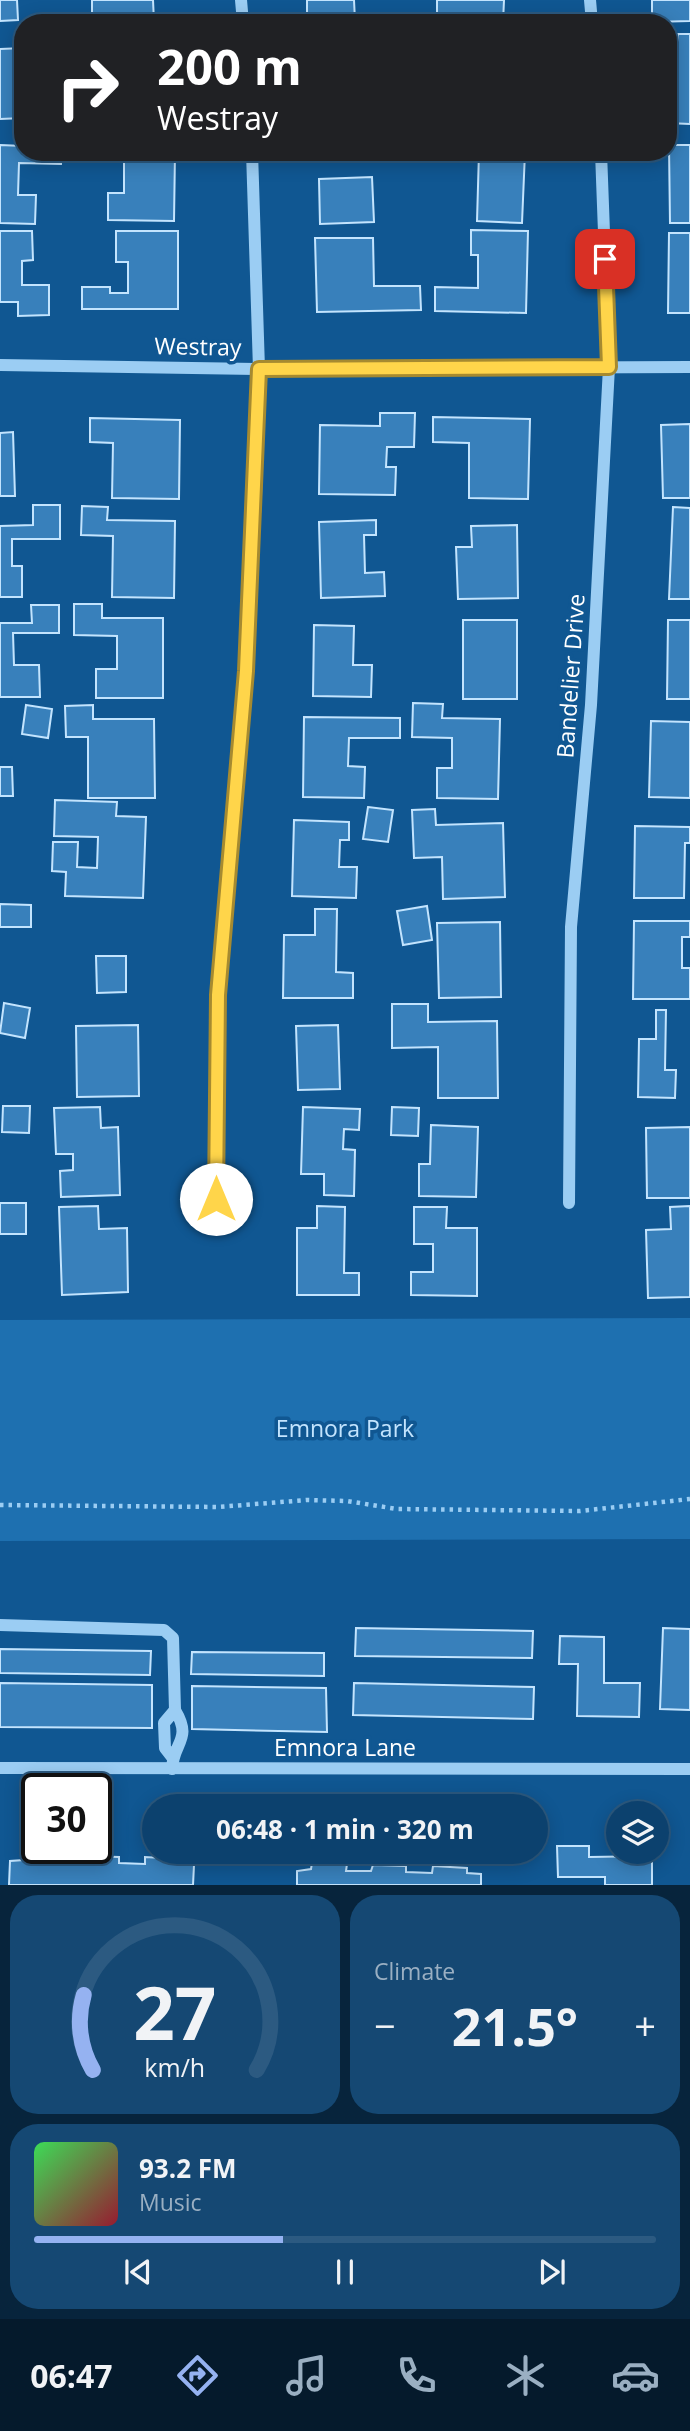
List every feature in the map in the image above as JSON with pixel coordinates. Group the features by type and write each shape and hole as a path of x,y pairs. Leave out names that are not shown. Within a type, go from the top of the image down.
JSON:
{"street":[{"path":"216,1199 218,995 246,671 259,369 252,161"},
{"name":"Bandelier Drive","path":"569,1203 571,927 591,705 609,367 601,161"},
{"name":"Westray","path":"0,365 259,369 690,367"},
{"path":"0,1625 164,1630 173,1639 175,1710 184,1725 181,1746 172,1763"},
{"path":"172,1763 165,1748 164,1723 175,1710"},
{"name":"Emnora Lane","path":"0,1769 172,1763 690,1769"}],"path":[{"path":"0,1505 218,1507 307,1500 347,1501 397,1509 580,1511 690,1499"}],"green space":[{"name":"Emnora Park","path":"690,1318 690,1539 0,1541 0,1320"}],"building":[{"path":"0,0 17,0 18,14 14,14 14,20 0,21"},
{"path":"92,0 153,0 154,14 92,14"},
{"path":"307,0 354,0 355,14 307,14"},
{"path":"437,0 504,0 503,14 437,14"},
{"path":"652,0 690,0 690,21 677,21 677,14 652,14"},
{"path":"678,34 690,34 690,124 677,123"},
{"path":"14,48 14,118 0,119 0,49"},
{"path":"0,145 14,146 14,161 61,161 61,164 19,163 18,195 36,195 35,224 0,223"},
{"path":"677,145 690,145 690,223 670,223 669,161 677,161"},
{"path":"124,161 175,161 174,221 108,220 108,193 124,193"},
{"path":"479,161 525,161 522,223 477,221"},
{"path":"372,177 374,222 320,224 319,179"},
{"path":"471,230 528,231 526,313 435,311 435,287 478,288 478,255 471,255"},
{"path":"0,231 32,231 33,260 22,261 22,285 49,285 49,315 18,316 18,302 0,302"},
{"path":"116,231 178,231 178,309 82,309 82,287 110,287 110,293 128,293 128,262 116,262"},
{"path":"669,233 690,233 690,313 668,313"},
{"path":"315,238 373,238 374,286 420,286 421,310 317,312"},
{"path":"380,413 415,413 414,447 387,447 386,467 396,467 395,495 319,494 320,425 380,426"},
{"path":"433,417 530,419 528,499 469,498 469,443 433,442"},
{"path":"90,418 180,420 179,499 112,498 113,443 90,442"},
{"path":"690,424 690,498 663,498 661,425"},
{"path":"13,432 15,496 0,496 0,433"},
{"path":"33,505 60,505 60,539 12,539 12,566 22,566 22,597 0,597 0,526 33,525"},
{"path":"82,506 108,507 107,520 175,521 174,598 112,597 113,536 81,535"},
{"path":"673,507 690,508 690,599 669,599"},
{"path":"376,520 376,535 364,535 365,573 384,572 385,596 321,598 319,522"},
{"path":"517,525 518,598 458,599 456,547 472,547 471,526"},
{"path":"74,604 102,604 102,618 163,618 163,698 96,698 96,669 117,669 117,636 74,635"},
{"path":"31,605 59,605 59,633 13,633 14,665 39,665 40,697 0,697 0,623 32,623"},
{"path":"463,620 517,620 517,699 463,699"},
{"path":"668,620 690,620 690,699 667,699"},
{"path":"314,625 354,626 353,665 372,665 371,697 313,696"},
{"path":"413,703 443,704 442,718 500,719 498,799 437,798 437,768 452,768 452,738 412,737"},
{"path":"26,705 52,709 48,738 22,734"},
{"path":"93,705 93,719 154,719 155,798 88,798 88,737 66,737 65,706"},
{"path":"304,717 400,718 400,738 349,738 348,766 365,767 364,798 303,797"},
{"path":"651,721 690,722 690,798 649,797"},
{"path":"0,767 12,767 13,796 0,796"},
{"path":"55,800 117,802 116,816 146,817 143,898 65,896 66,872 52,871 53,842 78,842 77,867 97,868 98,837 54,836"},
{"path":"368,807 393,810 388,842 363,839"},
{"path":"435,809 436,825 503,823 505,897 443,899 442,857 414,858 412,810"},
{"path":"294,820 349,822 349,840 340,840 339,867 357,867 356,898 292,896"},
{"path":"635,826 690,827 690,843 685,843 684,898 634,898"},
{"path":"0,904 31,905 31,927 0,927"},
{"path":"427,906 432,940 403,945 397,911"},
{"path":"315,909 337,909 336,972 353,973 353,998 283,998 284,935 315,935"},
{"path":"634,921 690,921 690,937 682,937 682,968 690,968 690,999 633,999"},
{"path":"500,922 501,997 439,998 437,923"},
{"path":"96,956 126,956 126,992 97,993"},
{"path":"4,1003 30,1008 25,1038 0,1033"},
{"path":"392,1004 428,1004 428,1022 497,1021 498,1098 438,1098 438,1047 392,1048"},
{"path":"656,1010 666,1010 665,1070 676,1070 675,1098 638,1097 639,1039 656,1039"},
{"path":"138,1025 139,1096 77,1097 76,1026"},
{"path":"338,1025 340,1089 298,1090 296,1026"},
{"path":"3,1106 30,1106 29,1133 2,1132"},
{"path":"100,1107 101,1128 118,1127 120,1195 61,1197 60,1171 73,1170 73,1154 56,1154 54,1108"},
{"path":"303,1107 360,1109 359,1130 344,1129 343,1149 355,1150 354,1196 324,1195 324,1174 301,1174"},
{"path":"392,1107 419,1108 418,1136 391,1135"},
{"path":"431,1125 478,1127 476,1197 419,1196 419,1164 430,1164"},
{"path":"690,1127 690,1198 647,1198 646,1128"},
{"path":"0,1203 26,1203 26,1234 0,1234"},
{"path":"98,1206 99,1229 127,1228 128,1292 62,1295 59,1207"},
{"path":"317,1206 345,1207 344,1273 359,1273 359,1295 297,1295 297,1228 317,1228"},
{"path":"690,1206 690,1297 648,1298 646,1230 671,1229 670,1207"},
{"path":"414,1207 447,1207 446,1228 477,1228 477,1296 411,1295 411,1272 433,1272 433,1244 414,1244"},
{"path":"356,1628 533,1631 532,1658 355,1656"},
{"path":"663,1628 690,1629 690,1710 660,1709"},
{"path":"560,1636 604,1637 604,1683 640,1683 639,1717 577,1716 578,1664 559,1664"},
{"path":"0,1649 151,1651 150,1675 0,1673"},
{"path":"192,1652 324,1653 324,1676 191,1674"},
{"path":"0,1683 152,1685 152,1728 0,1727"},
{"path":"354,1683 534,1687 533,1719 353,1715"},
{"path":"192,1686 326,1688 327,1732 192,1729"},
{"path":"557,1846 589,1846 589,1857 606,1857 606,1864 652,1864 652,1885 605,1885 605,1877 558,1877"},
{"path":"112,1857 119,1857 119,1863 194,1865 193,1885 9,1885 10,1861 21,1860 21,1864 112,1864"},
{"path":"312,1864 347,1864 346,1871 371,1871 373,1865 406,1866 406,1872 432,1873 433,1866 467,1868 467,1873 481,1874 481,1885 297,1885 297,1871 311,1869"}],"route":[{"path":"216,1199 218,995 246,671 256,496 259,369 609,367 605,259"}]}
